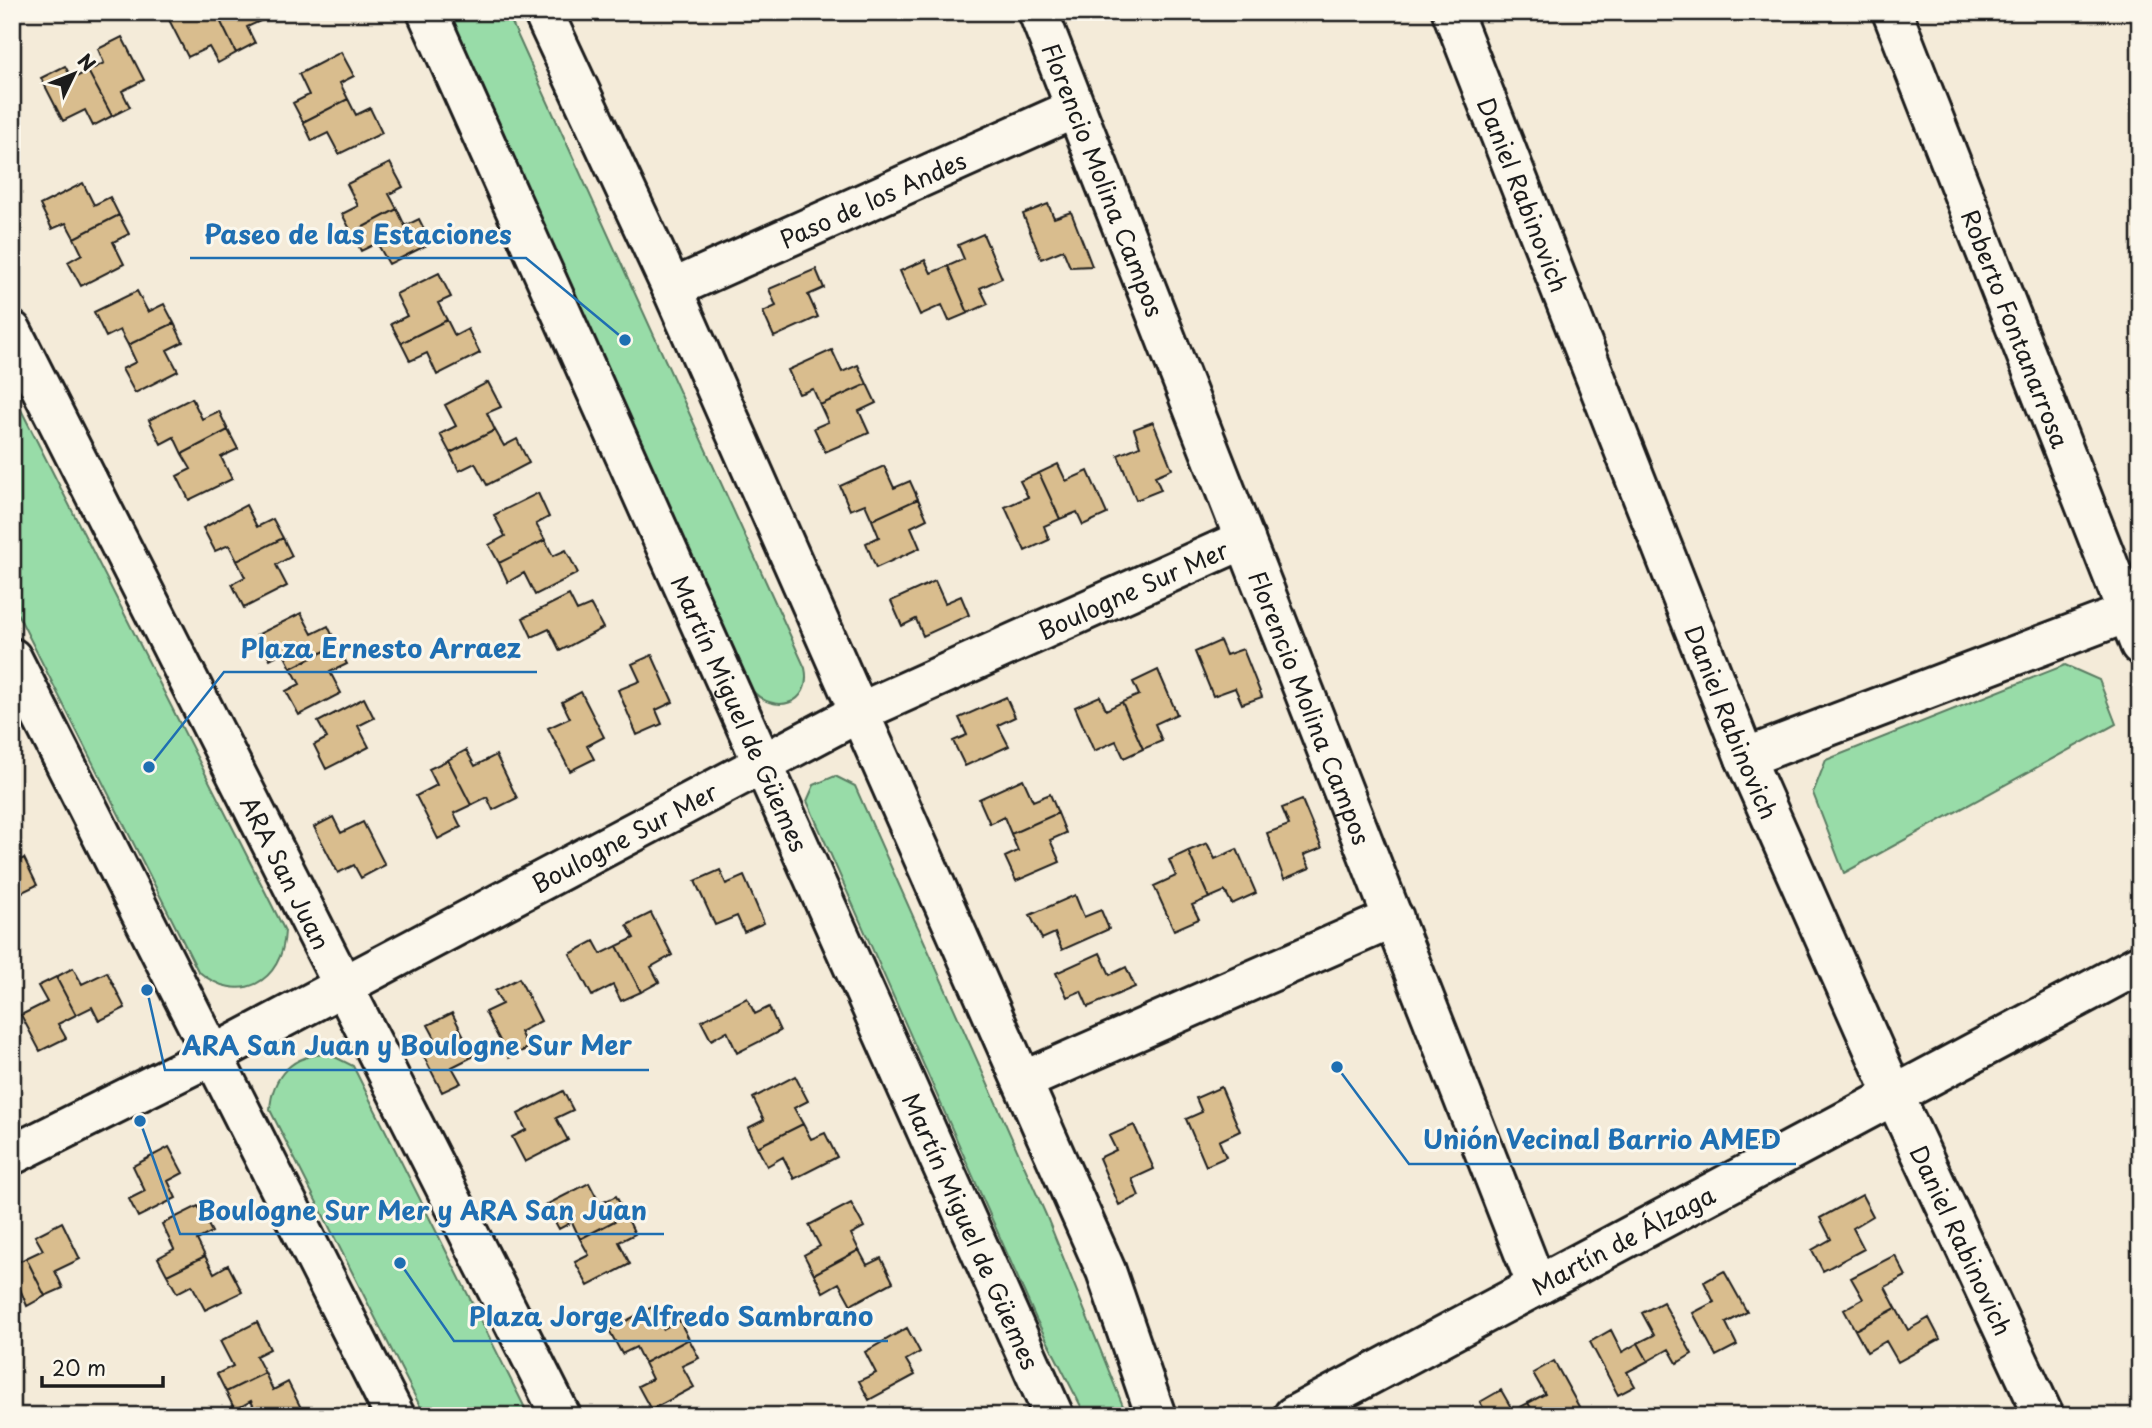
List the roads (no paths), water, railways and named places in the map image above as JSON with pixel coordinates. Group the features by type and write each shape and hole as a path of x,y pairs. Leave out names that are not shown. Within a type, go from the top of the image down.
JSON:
{"street":[{"name":"Martín Miguel de Güemes","path":"427,12 1054,1416"},
{"path":"543,12 672,289 1107,1271 1156,1416"},
{"name":"Florencio Molina Campos","path":"1038,12 1537,1286"},
{"name":"Daniel Rabinovich","path":"1452,12 1745,758 1894,1095 2044,1416"},
{"name":"Roberto Fontanarrosa","path":"1892,12 2133,629"},
{"name":"Paso de los Andes","path":"672,289 1076,108"},
{"name":"ARA San Juan","path":"12,331 561,1416"},
{"name":"Boulogne Sur Mer","path":"12,1156 213,1055 860,712 1245,539"},
{"path":"1745,758 2133,629"},
{"path":"12,658 395,1416"},
{"path":"1023,1081 1394,918"},
{"name":"Martín de Álzaga","path":"1293,1416 2140,964"}],"place":[{"name":"Paseo de las Estaciones","path":"625,340"},
{"name":"Plaza Ernesto Arraez","path":"149,767"},
{"name":"ARA San Juan y Boulogne Sur Mer","path":"147,990"},
{"name":"Unión Vecinal Barrio AMED","path":"1337,1067"},
{"name":"Boulogne Sur Mer y ARA San Juan","path":"140,1121"},
{"name":"Plaza Jorge Alfredo Sambrano","path":"400,1263"}]}
